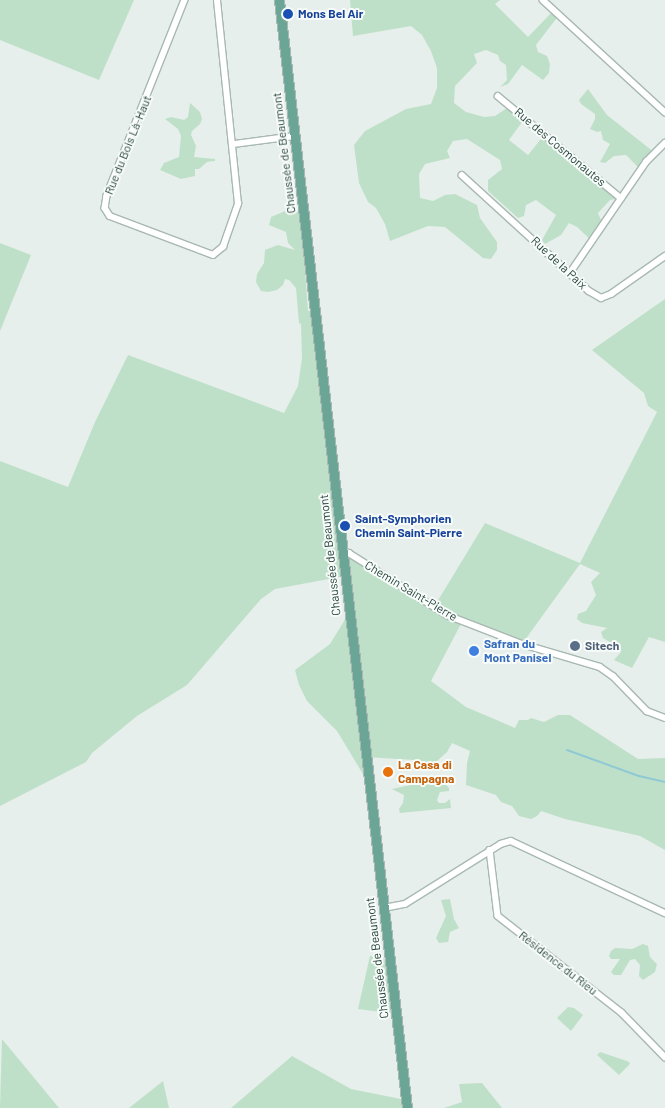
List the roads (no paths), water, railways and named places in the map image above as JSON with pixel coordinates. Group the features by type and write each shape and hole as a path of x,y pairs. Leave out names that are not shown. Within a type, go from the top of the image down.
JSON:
{"main road":[{"name":"Chaussée de Beaumont","path":"279,0 406,1108"}],"street":[{"name":"Rue du Bois Là-Haut","path":"185,0 107,196 105,208 106,212 206,254 219,252 223,247 238,204 234,144 217,0"},
{"path":"543,0 665,112"},
{"name":"Rue des Cosmonautes","path":"498,96 621,198"},
{"path":"234,144 295,136"},
{"path":"570,273 646,162 665,143"},
{"name":"Rue de la Paix","path":"462,174 589,291 601,298 611,294 665,256"},
{"name":"Chemin Saint-Pierre","path":"342,552 349,553 447,615 522,644 600,667 613,676 651,714 665,718"},
{"path":"384,908 405,904 490,850 506,842 518,844 665,913"},
{"name":"Résidence du Rieu","path":"490,850 498,916 622,1013 665,1057"}],"waterway":[{"path":"567,750 639,776 665,782"}],"place":[{"name":"Mons Bel Air","path":"288,14"},
{"name":"Saint-Symphorien Chemin Saint-Pierre","path":"345,526"},
{"name":"Sitech","path":"575,646"},
{"name":"Safran du Mont Panisel","path":"474,651"},
{"name":"La Casa di Campagna","path":"388,772"}]}
